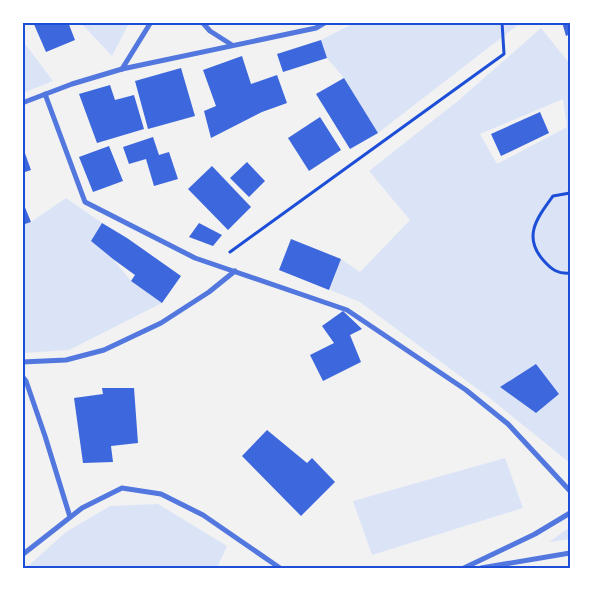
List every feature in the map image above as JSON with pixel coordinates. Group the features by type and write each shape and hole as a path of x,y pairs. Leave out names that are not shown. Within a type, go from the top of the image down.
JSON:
{"street":[{"path":"122,68 151,22"},
{"path":"202,22 210,32 233,45"},
{"path":"22,103 122,68 316,28 326,22"},
{"path":"46,94 86,202 195,258 347,310 466,390 508,424 570,491"},
{"path":"22,362 66,360 104,350 161,322 209,292 235,271"},
{"path":"22,376 26,381 45,436 70,517"},
{"path":"22,555 82,508 122,488 161,494 203,514 280,568"},
{"path":"464,568 535,534 570,513"},
{"path":"22,550 30,549"},
{"path":"481,568 570,553"}],"path":[{"path":"195,258 230,252 504,54 502,22"},
{"path":"570,192 552,196 535,223 531,239 537,254 551,269 563,274 570,273"}],"shaded area":[{"path":"516,22 519,24 378,133 344,78 327,58 321,40 354,23"},
{"path":"81,23 129,23 112,56"},
{"path":"541,28 570,64 570,463 487,396 360,302 330,290 341,259 360,272 410,220 369,171 459,100","holes":["563,99 567,127 497,164 480,134"]},
{"path":"23,41 53,81 22,93"},
{"path":"66,198 102,223 91,241 113,259 131,281 162,303 69,350 23,353 23,225 31,222"},
{"path":"505,458 523,508 372,555 353,501"},
{"path":"158,504 227,546 217,568 26,568 66,532 110,506"},
{"path":"570,527 570,539 549,542"}],"building":[{"path":"33,22 68,22 75,40 46,52"},
{"path":"562,22 570,22 570,34 566,36"},
{"path":"321,40 327,58 283,72 277,54"},
{"path":"242,56 251,84 277,75 287,103 262,112 211,138 204,111 216,106 203,70"},
{"path":"181,68 195,116 148,129 135,81"},
{"path":"344,78 378,133 350,149 316,94"},
{"path":"110,85 115,100 134,95 144,129 97,143 79,94"},
{"path":"540,112 549,133 501,156 491,134"},
{"path":"320,117 341,150 309,171 288,138"},
{"path":"153,137 159,155 169,152 178,179 154,186 146,159 129,164 123,147"},
{"path":"22,145 31,170 22,173"},
{"path":"109,146 123,181 93,192 79,157"},
{"path":"247,162 265,181 249,197 230,178"},
{"path":"212,166 251,207 228,230 188,189"},
{"path":"22,200 31,222 22,225"},
{"path":"102,223 181,276 162,303 131,281 135,275 91,241"},
{"path":"199,223 222,235 213,246 189,237"},
{"path":"291,239 341,259 329,290 279,270"},
{"path":"343,311 362,329 350,335 361,362 323,381 310,355 334,343 322,326"},
{"path":"536,364 559,394 536,413 500,387"},
{"path":"102,388 134,388 138,443 111,446 113,462 83,463 74,398 103,394"},
{"path":"267,430 307,463 312,458 335,482 301,516 242,456"}]}
